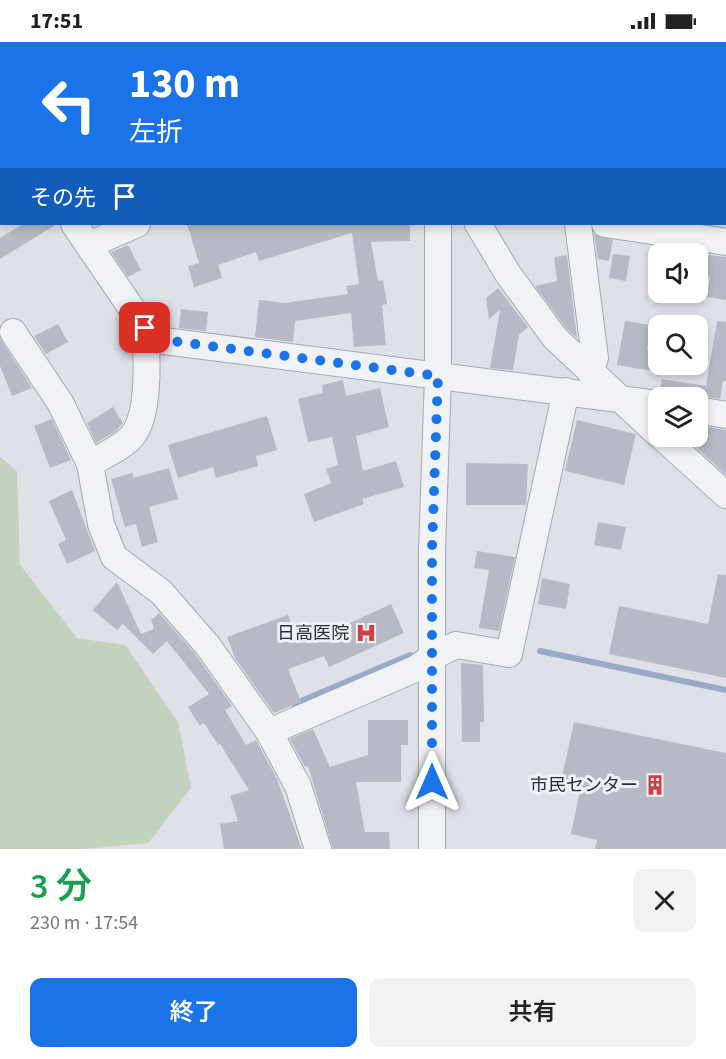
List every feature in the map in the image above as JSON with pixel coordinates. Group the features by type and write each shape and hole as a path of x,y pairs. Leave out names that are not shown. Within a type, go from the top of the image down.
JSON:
{"street":[{"path":"75,225 145,328 164,340 648,403"},
{"path":"89,244 135,225"},
{"path":"432,849 432,550 438,376 438,225"},
{"path":"479,225 508,274 548,329 617,398 648,425"},
{"path":"578,225 595,358 590,372"},
{"path":"612,225 726,242"},
{"path":"90,464 133,436 142,416 147,356 145,328"},
{"path":"13,332 61,405 90,464 101,524 114,557 160,592 201,638 269,732 298,786 318,849"},
{"path":"269,732 415,669 456,645 509,654 566,391"},
{"path":"708,412 726,415"},
{"path":"673,447 726,495"}],"green space":[{"path":"0,457 17,471 20,565 77,638 125,645 178,722 191,788 148,843 86,849 0,849"}],"building":[{"path":"21,225 55,225 0,259 0,238"},
{"path":"187,225 410,225 410,241 371,242 378,281 383,280 387,304 382,305 386,345 354,347 351,313 295,321 293,342 255,337 259,300 285,303 348,294 346,286 359,284 352,233 259,261 256,252 218,265 222,278 194,287 188,266 199,263"},
{"path":"594,234 613,240 609,261 598,259"},
{"path":"128,245 141,270 128,277 111,252"},
{"path":"613,254 630,256 626,281 609,278"},
{"path":"567,255 577,338 566,328 535,286 557,281 554,257"},
{"path":"708,255 726,257 726,300 708,297 710,277 708,277"},
{"path":"498,288 528,327 519,335 513,370 490,368 500,310 489,319 486,298"},
{"path":"181,309 208,312 206,331 179,328"},
{"path":"625,321 648,325 648,370 617,365"},
{"path":"717,321 726,322 726,381 723,381 720,399 708,397 708,387 660,387 662,379 706,386"},
{"path":"58,324 68,342 46,354 34,336"},
{"path":"0,339 32,388 12,396 0,366"},
{"path":"343,380 346,396 380,388 389,427 356,436 363,471 396,461 404,487 362,499 364,504 314,522 304,494 331,483 326,469 338,465 332,437 308,442 298,399 323,393 322,385"},
{"path":"113,407 123,423 115,432 96,443 87,423"},
{"path":"267,416 277,450 256,456 258,466 216,478 213,467 178,478 168,445"},
{"path":"52,419 71,460 50,468 34,426"},
{"path":"577,420 636,434 624,485 565,471"},
{"path":"708,427 726,430 726,475 696,447 708,447"},
{"path":"466,463 528,464 526,505 466,505"},
{"path":"169,468 178,499 149,507 158,542 142,547 136,524 125,527 111,479 132,473 133,478"},
{"path":"72,490 95,551 67,564 58,544 66,540 49,501"},
{"path":"598,522 626,527 621,550 594,545"},
{"path":"477,551 515,557 499,631 479,628 489,570 474,568"},
{"path":"718,574 726,575 726,678 609,654 619,606 708,624"},
{"path":"542,578 570,584 566,609 538,604"},
{"path":"117,582 141,634 154,629 151,620 159,613 196,655 232,706 225,710 246,745 256,740 277,779 302,849 224,849 220,824 238,821 230,796 249,790 220,744 218,745 204,723 200,726 188,707 209,694 167,641 153,654 123,624 117,630 93,610"},
{"path":"391,604 404,633 329,667 324,656 288,669 301,702 274,713 235,658 227,637 288,615 295,636 326,621 331,632"},
{"path":"461,663 483,665 484,722 480,722 480,742 462,742"},
{"path":"368,720 408,720 408,745 401,745 401,782 356,782 365,832 389,832 390,849 333,849 308,766 305,767 290,739 313,729 330,767 368,755"},
{"name":"市民センター","path":"574,722 726,753 726,849 595,849 597,840 571,834 581,785 561,781"}],"waterway":[{"path":"540,651 726,690"},
{"path":"294,704 410,655"}],"place":[{"name":"日高医院","path":"366,633"},
{"name":"市民センター","path":"655,785"}],"route":[{"path":"145,328 164,340 438,376 432,550 432,782"}]}
